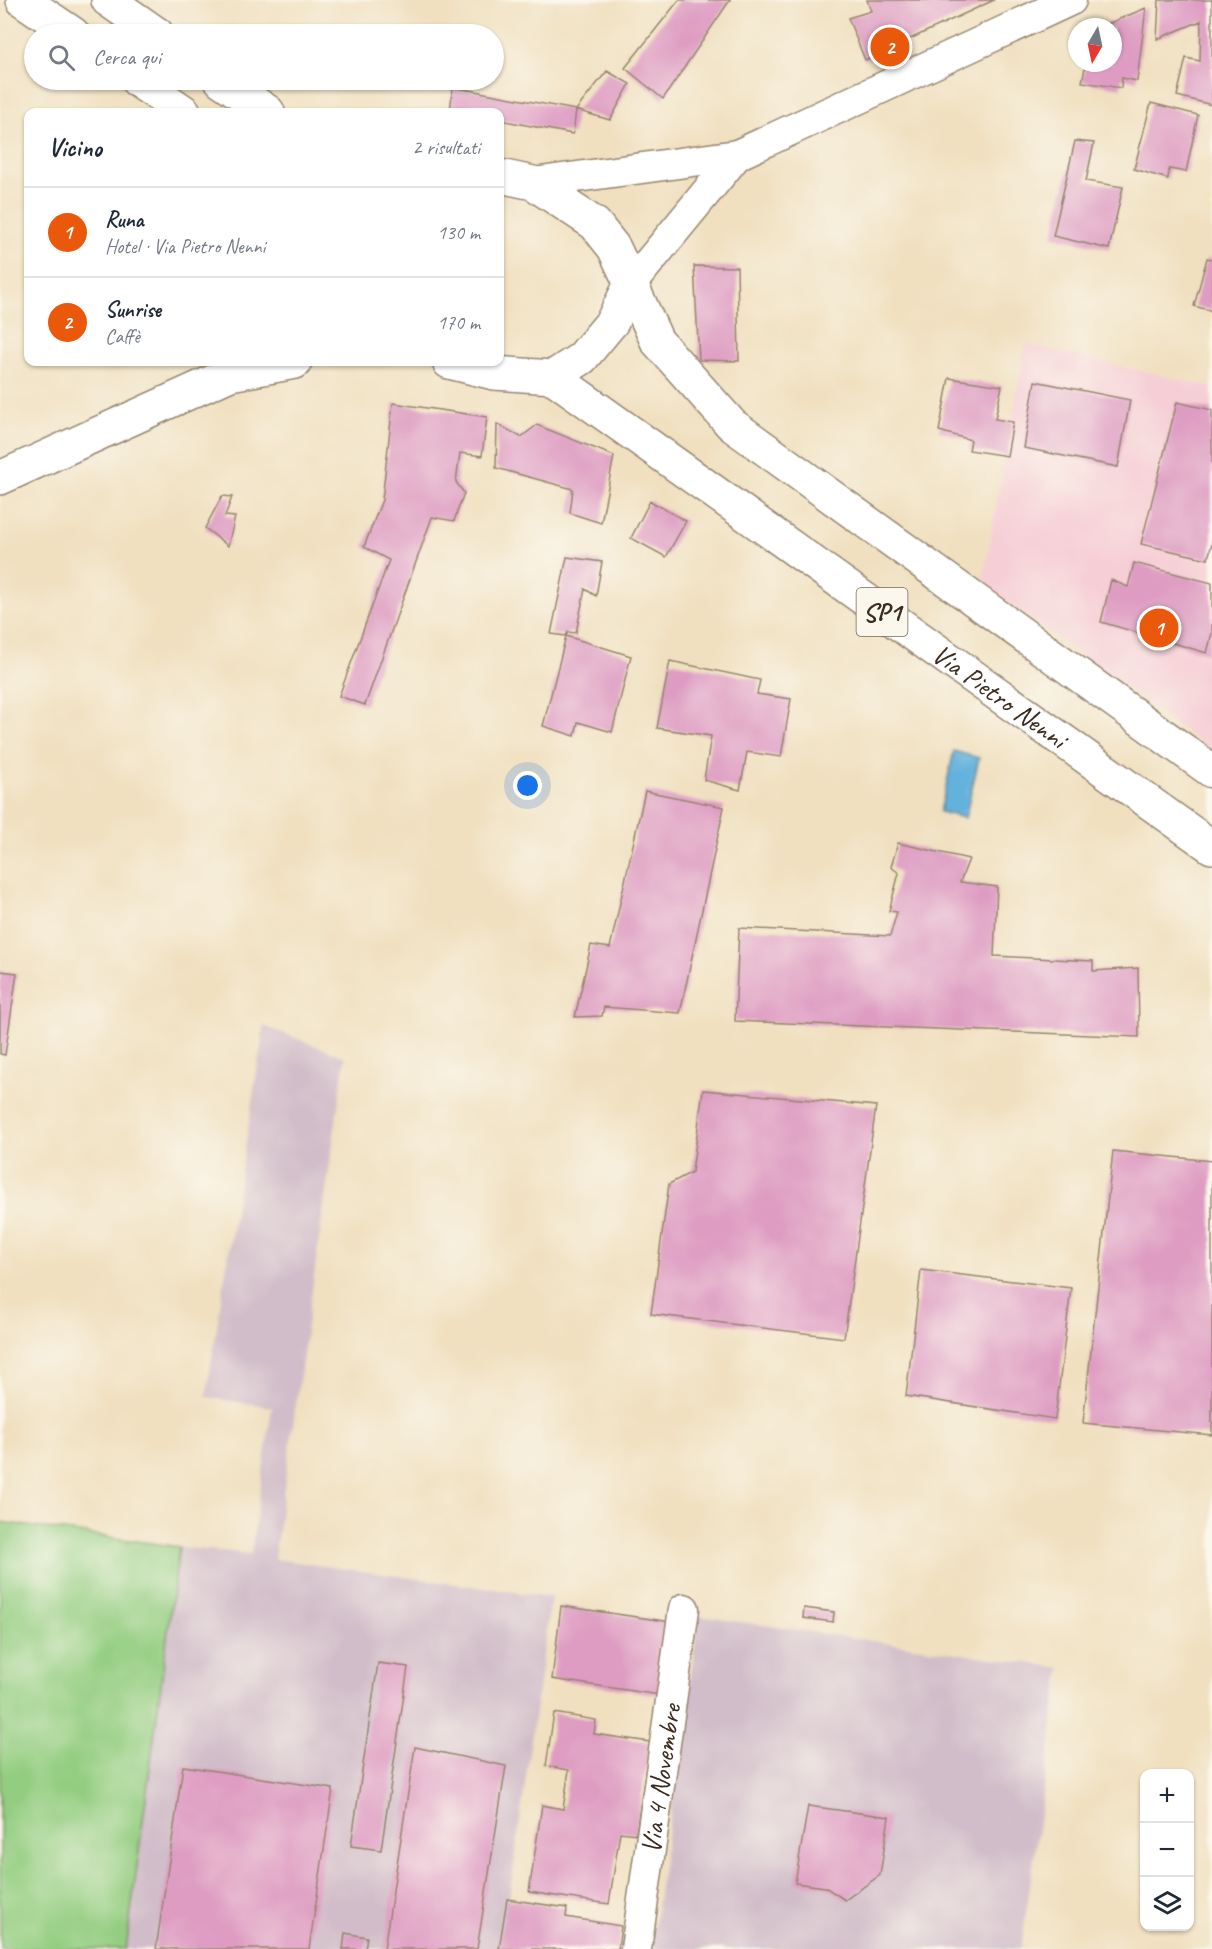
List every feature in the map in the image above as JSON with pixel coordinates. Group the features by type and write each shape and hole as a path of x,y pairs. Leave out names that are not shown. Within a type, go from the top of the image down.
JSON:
{"main road":[{"path":"23,0 58,24"},
{"path":"108,0 143,24"},
{"path":"136,0 155,24"},
{"path":"152,90 178,108"},
{"path":"235,90 262,108"},
{"path":"465,366 494,373 553,377 582,358 612,322 631,284 614,248 595,224 533,183 504,177"},
{"name":"SP1","path":"631,284 657,341 732,425 1212,771"},
{"path":"0,478 233,368 254,366"},
{"name":"Via Pietro Nenni","path":"553,377 1212,847"}],"street":[{"path":"533,183 737,155 1071,0"},
{"path":"631,284 737,155"},
{"name":"Via 4 Novembre","path":"636,1949 684,1609"}],"shaded area":[{"path":"1026,344 1212,387 1212,751 982,584"},
{"path":"264,1026 345,1057 274,1559 551,1597 502,1949 126,1949 179,1547 251,1554 272,1407 206,1397"},
{"path":"699,1616 1061,1668 1021,1949 651,1949"}],"green space":[{"path":"0,1522 179,1547 126,1949 0,1949"}],"water":[{"path":"954,751 979,758 965,818 940,812"}],"building":[{"path":"679,0 730,0 663,99 625,68"},
{"path":"867,0 994,0 865,60 848,18 871,11"},
{"path":"1159,0 1212,0 1212,105 1177,96 1186,58 1200,61 1201,21 1157,39"},
{"path":"1146,8 1137,81 1122,78 1121,88 1082,82 1084,72 1122,72 1122,18"},
{"path":"607,71 630,84 610,120 576,110"},
{"path":"453,90 469,90 576,110 573,134 504,121 504,108 450,108"},
{"path":"1151,103 1198,115 1186,172 1169,169 1168,179 1134,169"},
{"path":"1075,141 1094,143 1086,181 1123,187 1109,249 1053,236"},
{"path":"1207,258 1212,259 1212,311 1194,306"},
{"path":"694,266 737,267 739,361 699,360"},
{"path":"949,378 1002,386 995,419 1013,422 1007,456 969,450 971,440 939,431"},
{"path":"1035,381 1130,400 1118,467 1024,448"},
{"path":"1177,402 1212,410 1212,543 1208,559 1141,544"},
{"path":"393,403 487,417 482,456 460,453 456,482 464,493 454,521 432,517 365,705 339,696 389,560 364,547 382,500"},
{"path":"497,424 521,437 537,425 614,456 601,523 570,513 573,489 496,468"},
{"path":"222,496 232,497 225,516 235,517 228,546 205,528"},
{"path":"650,501 686,521 666,557 631,538"},
{"path":"567,557 602,562 596,596 585,589 576,633 568,632 566,636 551,634"},
{"path":"1134,563 1212,583 1212,633 1207,653 1101,622 1111,580 1128,587"},
{"path":"566,636 631,656 612,732 578,722 575,736 543,726"},
{"path":"670,661 760,680 757,694 791,699 781,757 747,752 740,790 704,780 711,736 657,728"},
{"path":"645,791 724,807 680,1013 604,1007 602,1016 575,1017 591,945 610,948"},
{"path":"898,843 969,859 960,882 997,887 994,956 1093,961 1093,971 1138,968 1139,1037 735,1021 739,928 890,936 897,912 889,911 899,873 891,867"},
{"path":"0,971 17,973 5,1055 0,1054"},
{"path":"703,1090 876,1106 844,1338 651,1314 669,1184 692,1172"},
{"path":"1113,1151 1212,1161 1212,1435 1083,1423"},
{"path":"921,1270 1071,1288 1055,1419 906,1396"},
{"path":"561,1606 671,1622 660,1695 552,1679"},
{"path":"804,1608 834,1612 833,1622 803,1618"},
{"path":"378,1663 408,1667 381,1850 351,1846"},
{"path":"554,1713 596,1720 594,1734 650,1742 636,1834 620,1832 609,1904 529,1892 542,1805 563,1809 569,1770 546,1766"},
{"path":"415,1747 506,1766 477,1949 384,1949"},
{"path":"183,1766 333,1789 309,1949 156,1949"},
{"path":"808,1806 889,1817 880,1875 845,1900 825,1887 795,1883"},
{"path":"507,1899 567,1908 566,1917 621,1926 618,1949 499,1949"},
{"path":"345,1933 367,1937 365,1949 343,1949"}],"place":[{"name":"Sunrise","path":"890,47"},
{"name":"Runa","path":"1159,628"}]}
